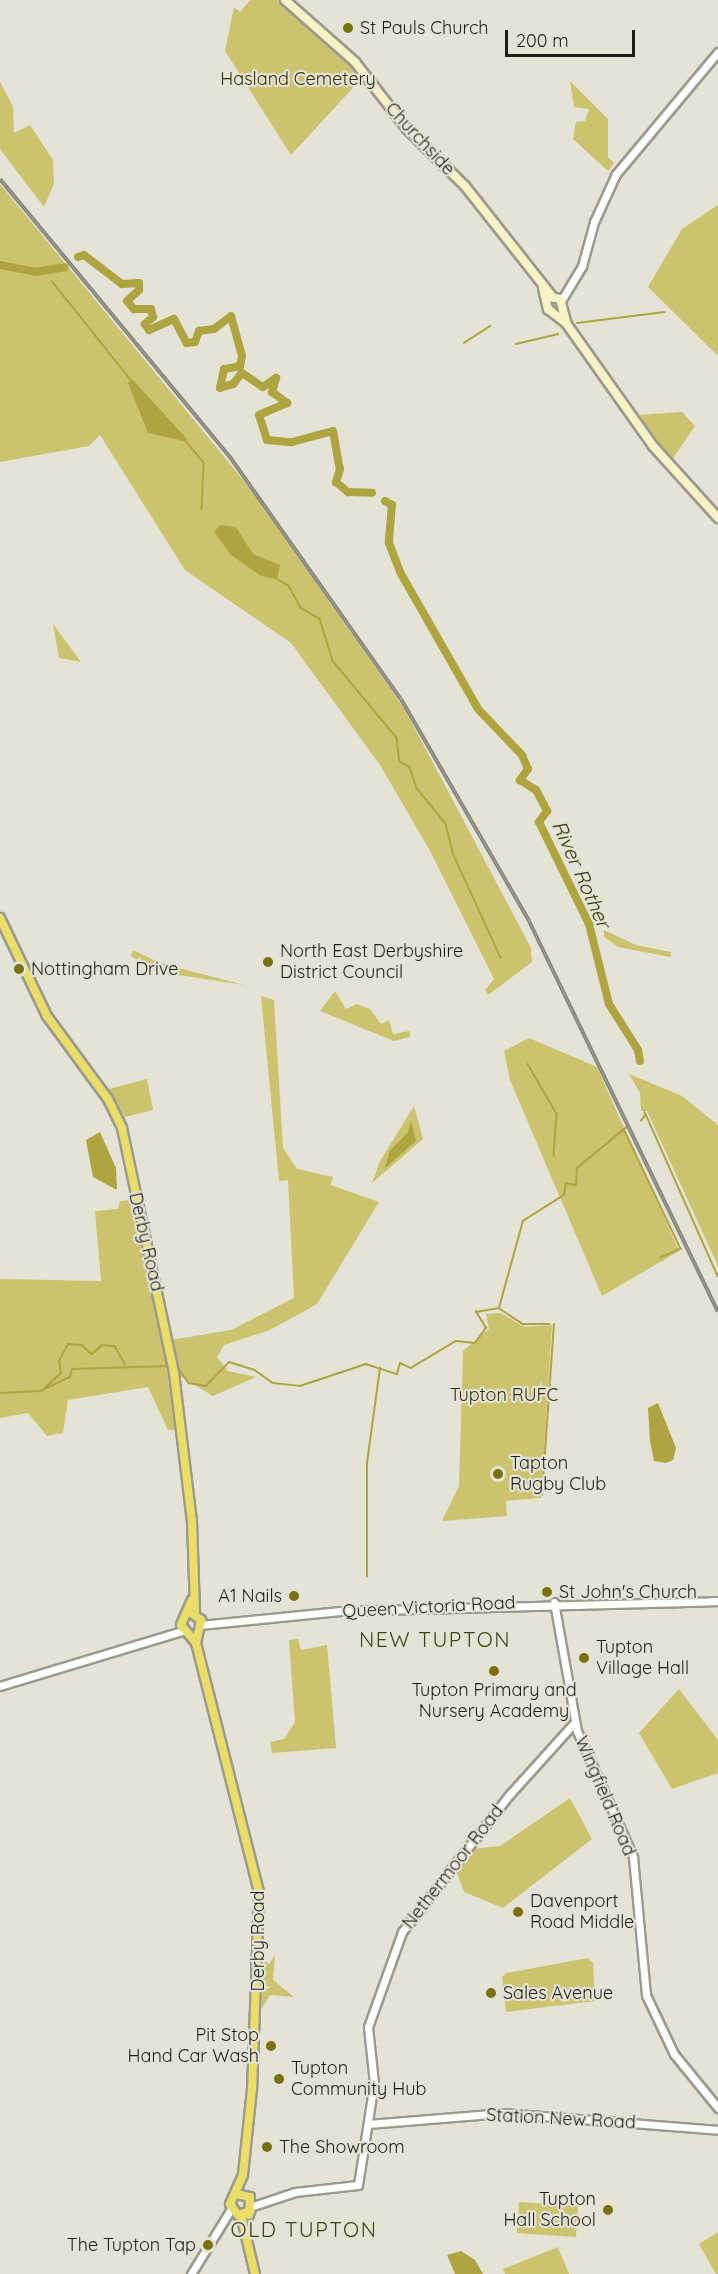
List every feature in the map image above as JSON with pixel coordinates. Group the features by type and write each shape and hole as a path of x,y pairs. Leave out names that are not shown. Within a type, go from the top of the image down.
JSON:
{"highway":[{"name":"Derby Road","path":"0,918 47,1016 108,1099 122,1128 174,1372 192,1521 192,1600 196,1619"},
{"path":"185,1628 196,1619"},
{"path":"185,1628 196,1619"},
{"path":"196,1619 196,1643"},
{"path":"185,1628 196,1643"},
{"name":"Derby Road","path":"196,1643 259,1892 261,1951 243,2175 236,2194 234,2214 246,2226"},
{"name":"Derby Road","path":"243,2175 250,2202 246,2226 255,2274"},
{"path":"234,2214 250,2202 236,2194"}],"main road":[{"name":"Churchside","path":"285,0 355,62 407,129 518,249 543,288 555,302"},
{"path":"555,302 566,323 653,446 718,518"}],"street":[{"path":"555,302 566,291 582,266 616,174 718,52"},
{"name":"Queen Victoria Road","path":"196,1619 212,1621 554,1602 718,1601"},
{"name":"Wingfield Road","path":"554,1602 575,1718 633,1857 641,1971 650,2004 685,2070 718,2108"},
{"path":"0,1686 46,1676 185,1628"},
{"name":"Nethermoor Road","path":"250,2202 352,2190 358,2185 374,2083 368,2028 402,1932 510,1794 575,1718"},
{"name":"Station New Road","path":"368,2124 504,2113 718,2130"},
{"path":"191,2274 234,2214"}],"green space":[{"name":"Hasland Cemetery","path":"250,0 279,0 363,77 291,155 225,51 234,7 240,12"},
{"path":"570,81 608,119 608,157 614,163 608,171 573,139 576,122 585,121 589,109 574,107"},
{"path":"0,82 13,106 14,133 30,125 53,160 54,184 44,207 0,149"},
{"path":"0,184 253,492 404,708 531,948 532,962 488,995 485,990 494,979 429,849 380,765 291,643 185,570 100,435 89,446 0,462"},
{"path":"718,205 718,356 648,287 682,229"},
{"path":"682,412 695,426 672,460 638,415"},
{"path":"53,624 81,662 59,658"},
{"path":"604,930 636,945 671,952 671,957 618,947 604,937"},
{"path":"133,950 160,963 244,985 158,972 131,956"},
{"path":"335,991 346,1009 357,1004 370,1009 381,1024 389,1020 393,1034 410,1031 410,1037 394,1041 320,1011"},
{"path":"261,996 274,1000 283,1148 297,1169 333,1177 331,1185 379,1202 317,1304 270,1330 224,1345 217,1357 228,1371 256,1377 213,1396 178,1375 171,1340 231,1330 294,1298 288,1180 279,1181"},
{"path":"529,1038 597,1067 679,1251 602,1296 510,1080 504,1051"},
{"path":"629,1074 682,1096 718,1125 718,1266 647,1111 641,1111 640,1093"},
{"path":"147,1079 153,1110 125,1117 109,1089"},
{"path":"414,1106 423,1139 372,1183 380,1161","holes":["408,1132 416,1141 388,1162 390,1150"]},
{"path":"129,1200 163,1340 175,1430 168,1430 148,1387 68,1400 63,1433 47,1436 28,1413 0,1418 0,1279 101,1281 95,1211 118,1209 120,1201"},
{"name":"Tupton RUFC","path":"501,1313 524,1327 552,1325 541,1498 506,1501 507,1516 442,1521 459,1486 463,1351 489,1329 486,1314"},
{"path":"298,1639 301,1650 327,1645 336,1748 272,1753 270,1742 284,1739 295,1722 289,1640"},
{"path":"679,1689 718,1740 718,1773 672,1789 639,1733"},
{"path":"570,1798 592,1839 503,1908 464,1892 455,1867 472,1849 500,1846"},
{"path":"275,1955 273,1980 294,1997 270,1995 261,2010 265,1961 269,1964"},
{"path":"588,1958 593,1963 595,2001 506,2012 502,1977 506,1973"},
{"path":"519,2202 578,2206 576,2237 517,2233"},
{"path":"718,2232 718,2274 716,2274 699,2244"},
{"path":"558,2247 569,2274 505,2274 503,2269"}],"shaded area":[{"path":"132,379 187,439 184,441 148,433 128,383"},
{"path":"220,525 236,527 253,554 280,565 277,579 261,576 231,555 214,532"},
{"path":"411,1121 416,1141 385,1168 390,1150 408,1132"},
{"path":"100,1132 116,1168 117,1190 93,1177 86,1140"},
{"path":"658,1403 676,1448 673,1460 666,1463 654,1461 650,1441 648,1408"},
{"path":"461,2251 475,2260 483,2274 455,2274 447,2255"}],"waterway":[{"name":"River Rother","path":"78,257 84,255 122,284 139,283 139,290 127,301 134,309 151,309 153,317 145,324 149,330 174,319 187,343 195,342 199,331 214,329 231,316 242,356 240,366 224,369 220,388 233,384 242,373 263,387 276,378 272,392 287,403 259,415 267,440 292,442 333,431 340,469 336,482 348,492 372,493"},
{"name":"River Rother","path":"0,265 35,272 65,267"},
{"path":"52,281 131,380"},
{"path":"577,323 664,312"},
{"path":"464,343 490,326"},
{"path":"516,344 558,334"},
{"path":"185,440 204,463 202,509"},
{"name":"River Rother","path":"385,501 392,505 389,543 400,572 478,709 522,755 528,769 520,780 536,790 547,811 539,822 589,924 609,1004 638,1050 640,1061"},
{"path":"277,579 289,586 301,608 320,619 333,661 397,738 400,762 410,767 417,788 446,824 453,853 501,958"},
{"path":"528,1064 557,1114 554,1156"},
{"name":"River Rother","path":"645,1112 718,1276"},
{"path":"641,1121 645,1115"},
{"path":"177,1366 189,1383 206,1386 229,1362 255,1370 273,1383 300,1386 366,1364 397,1374 400,1363 411,1368 456,1341 475,1343 486,1328 476,1312 499,1308 523,1221 564,1195 566,1183 576,1185 577,1168 628,1126"},
{"path":"624,1129 681,1249 661,1258"},
{"path":"499,1308 523,1324 549,1324"},
{"path":"542,1495 554,1324"},
{"path":"45,1388 61,1373 59,1361 68,1344 82,1345 92,1354 102,1345 115,1346 125,1364"},
{"path":"0,1393 41,1391 70,1377 72,1369 169,1366"},
{"path":"367,1577 367,1463 380,1368"}],"railway":[{"path":"0,179 230,457 401,699 529,921 718,1312"}],"place":[{"name":"St Pauls Church","path":"348,28"},
{"name":"North East Derbyshire District Council","path":"268,962"},
{"name":"Nottingham Drive","path":"19,969"},
{"name":"Tapton Rugby Club","path":"498,1474"},
{"name":"St John's Church","path":"547,1592"},
{"name":"A1 Nails","path":"294,1596"},
{"name":"Tupton Village Hall","path":"584,1658"},
{"name":"Tupton Primary and Nursery Academy","path":"494,1671"},
{"name":"Davenport Road Middle","path":"518,1912"},
{"name":"Sales Avenue","path":"491,1993"},
{"name":"Pit Stop Hand Car Wash","path":"271,2046"},
{"name":"Tupton Community Hub","path":"279,2079"},
{"name":"The Showroom","path":"267,2147"},
{"name":"Tupton Hall School","path":"608,2210"},
{"name":"The Tupton Tap","path":"208,2245"}],"district":[{"name":"NEW TUPTON","path":"435,1639"},
{"name":"OLD TUPTON","path":"304,2229"}]}
